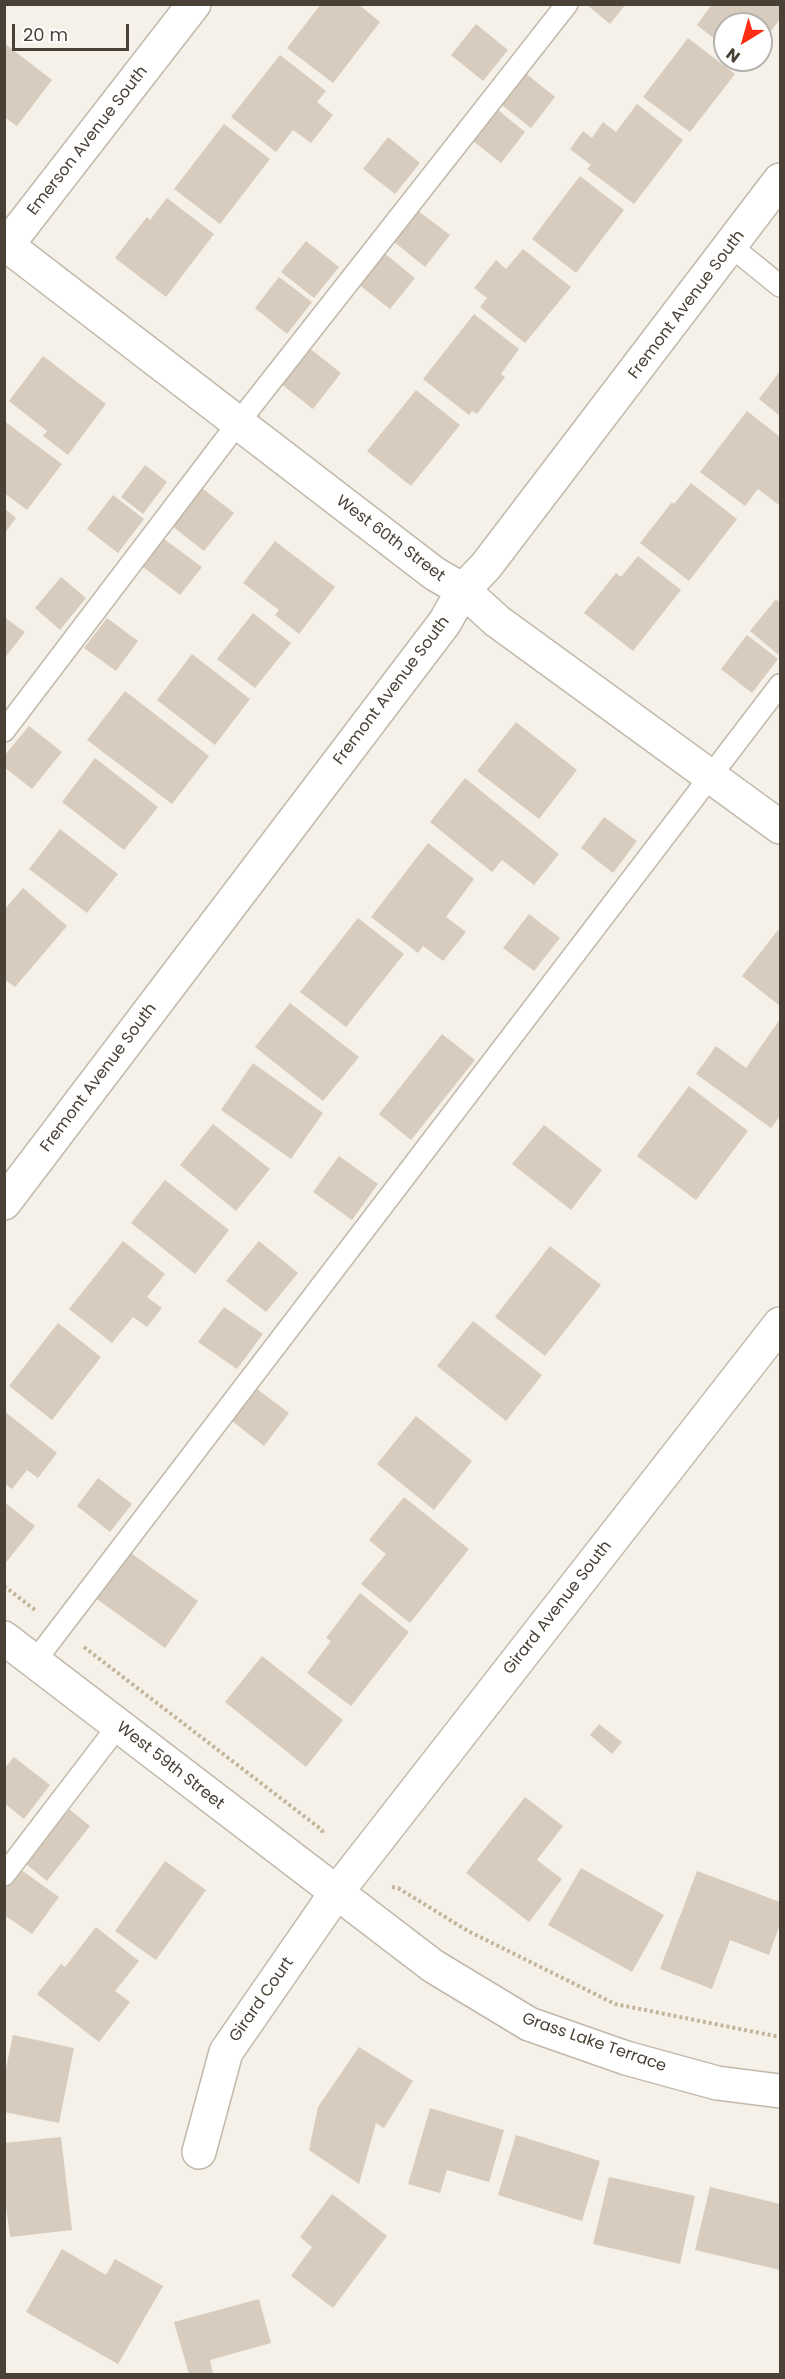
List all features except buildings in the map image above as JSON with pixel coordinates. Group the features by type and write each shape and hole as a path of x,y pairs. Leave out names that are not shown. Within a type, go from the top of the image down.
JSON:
{"street":[{"name":"Emerson Avenue South","path":"5,246 194,4"},
{"name":"Fremont Avenue South","path":"4,1203 445,622 463,590 486,566 732,247 780,180"},
{"name":"West 60th Street","path":"5,246 435,574 463,590 497,621 780,827"},
{"name":"Girard Avenue South","path":"336,1893 780,1324"},
{"name":"West 59th Street","path":"4,1638 336,1893"},
{"name":"Grass Lake Terrace","path":"336,1893 433,1966 529,2024 626,2058 717,2083 780,2091"},
{"name":"Girard Court","path":"200,2152 226,2052 336,1893"}],"lane":[{"path":"4,731 238,423 567,4"},
{"path":"732,247 780,286"},
{"path":"35,1662 780,685"},
{"path":"4,1875 118,1726"}],"path":[{"path":"4,1586 322,1830 324,1842"},
{"path":"385,1886 398,1888 468,1931 615,2004 780,2037"}]}
